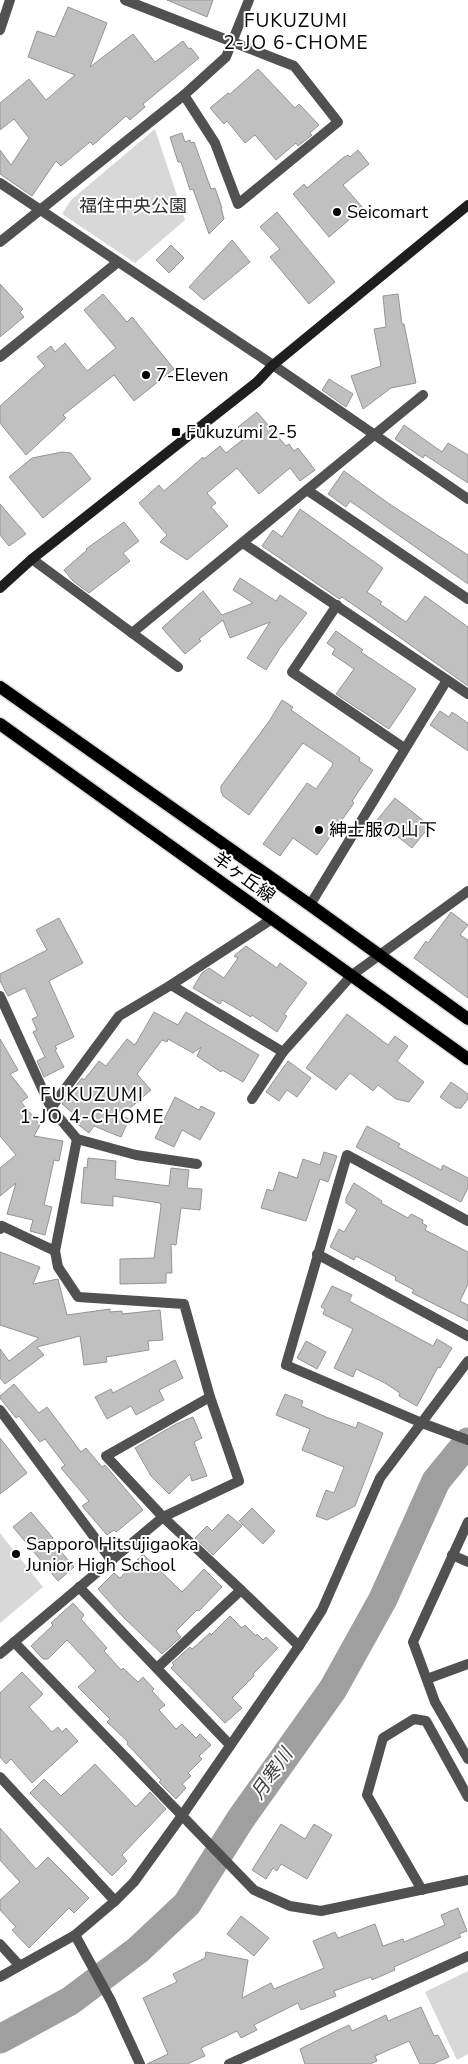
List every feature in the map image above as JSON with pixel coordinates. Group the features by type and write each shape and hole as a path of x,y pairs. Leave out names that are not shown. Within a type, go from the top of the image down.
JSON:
{"main road":[{"name":"羊ヶ丘線","path":"0,686 468,1018"},
{"name":"羊ヶ丘線","path":"0,724 468,1059"}],"street":[{"path":"0,30 10,0"},
{"path":"125,0 294,66 338,122 238,204 215,143 184,95"},
{"path":"0,242 184,95 226,57 249,0"},
{"path":"0,183 468,498"},
{"path":"0,588 32,559 257,382 273,365 468,205"},
{"path":"0,357 118,262"},
{"path":"132,633 423,395"},
{"path":"307,490 468,599"},
{"path":"243,543 468,694"},
{"path":"32,559 178,667"},
{"path":"337,605 292,672 404,748"},
{"path":"310,905 447,680"},
{"path":"252,1099 283,1052 352,975 467,894"},
{"path":"51,1108 119,1016 171,985 272,919"},
{"path":"171,985 283,1052"},
{"path":"0,996 51,1108 77,1140 136,1155 197,1164"},
{"path":"0,1654 163,1517 239,1481 210,1397 184,1304 78,1297 58,1267 55,1251 77,1140"},
{"path":"468,1221 347,1155 286,1365 422,1423 468,1440"},
{"path":"1,1227 55,1251"},
{"path":"317,1254 468,1336"},
{"path":"0,1977 75,1935 134,1882 182,1817 299,1646 322,1610 380,1478 468,1361"},
{"path":"210,1397 106,1456 163,1517 299,1646"},
{"path":"0,1410 112,1560"},
{"path":"468,1522 413,1642 435,1702 468,1759"},
{"path":"452,1555 468,1562"},
{"path":"79,1587 230,1745"},
{"path":"158,1668 241,1590"},
{"path":"14,1642 254,1890 290,1906 320,1911 468,1880"},
{"path":"427,1679 468,1664"},
{"path":"422,1890 367,1794 383,1738 414,1719 426,1721 468,1797"},
{"path":"0,1777 115,1901"},
{"path":"75,1935 111,2001 140,2064"},
{"path":"0,1944 20,1965"},
{"path":"229,2064 468,1956"}],"green space":[{"name":"福住中央公園","path":"155,129 185,220 135,263 62,214 71,200"},
{"path":"0,1533 43,1587 0,1623"},
{"path":"468,1971 468,2054 457,2060 425,1992"}],"building":[{"path":"167,0 213,0 207,17"},
{"path":"68,7 107,23 90,67 133,34 155,62 183,41 199,58 143,104 145,107 130,120 126,116 93,145 90,142 61,166 56,161 32,196 0,174 0,150 11,165 29,138 14,119 0,130 0,103 29,79 46,100 75,75 28,57 37,31 55,37"},
{"path":"258,69 295,108 299,104 319,125 310,133 312,135 298,146 296,143 276,160 255,135 245,143 227,121 224,124 210,108 228,93 230,94"},
{"path":"182,133 185,142 190,140 191,143 194,142 211,189 215,188 222,208 224,219 209,234 193,189 190,190 170,137"},
{"path":"358,150 369,164 343,185 363,208 329,237 293,194 304,184 307,188 344,157 348,155 350,157"},
{"path":"277,212 335,282 309,304 270,257 280,249 260,227"},
{"path":"232,240 250,262 204,300 189,287"},
{"path":"171,245 184,258 169,273 156,260"},
{"path":"0,284 23,309 20,312 24,317 0,337"},
{"path":"103,294 127,322 132,317 174,369 134,401 114,375 63,415 66,418 26,455 0,423 0,406 45,366 37,357 51,346 55,352 65,343 87,371 116,348 84,310"},
{"path":"398,294 402,324 404,324 416,383 391,388 363,409 351,376 381,366 374,329 386,327 383,296"},
{"path":"329,379 353,394 346,407 322,390"},
{"path":"257,412 286,446 289,444 294,451 298,448 315,470 300,481 290,468 259,494 237,468 207,493 216,503 211,507 228,526 187,560 160,542 167,535 139,503 159,485 164,491 203,457 204,459 220,446 226,453 246,437 238,427"},
{"path":"404,425 442,452 448,443 468,455 468,483 425,455 423,458 395,439"},
{"path":"62,452 71,453 91,479 43,518 9,477 32,458"},
{"path":"344,471 388,503 468,555 468,584 350,501 346,507 328,494"},
{"path":"0,504 26,534 9,546 0,535"},
{"path":"300,509 383,568 367,592 382,602 380,604 406,622 425,596 468,627 468,686 342,597 338,598 262,546 273,530 282,537"},
{"path":"124,522 139,541 123,553 130,561 89,593 73,581 64,570 86,549"},
{"path":"240,578 276,601 280,595 307,613 266,670 247,658 270,622 230,638 223,620 199,639 201,641 185,654 162,628 203,591 222,615 253,603 233,590"},
{"path":"336,631 363,650 361,652 416,689 389,729 336,694 354,669 332,654 335,649 327,643"},
{"path":"282,700 293,707 291,710 360,758 359,761 373,770 352,801 354,803 317,855 293,838 280,856 263,844 307,783 316,789 332,766 333,763 303,743 249,815 223,796 221,791 221,786 270,720"},
{"path":"440,711 449,717 452,712 468,723 468,751 430,725"},
{"path":"395,798 430,826 412,848 377,820"},
{"path":"451,912 468,925 460,935 468,940 468,998 414,958 426,941 428,943"},
{"path":"59,918 83,963 49,981 74,1037 55,1046 57,1049 55,1050 64,1067 44,1077 37,1061 45,1057 33,1032 37,1030 32,1019 38,1016 25,988 8,996 0,981 0,974 47,950 36,930"},
{"path":"246,946 277,968 280,963 307,983 284,1014 287,1016 277,1032 252,1015 251,1017 222,1000 220,1004 193,988 202,973 209,968 224,978 238,958 234,956"},
{"path":"154,1012 178,1025 186,1012 259,1055 243,1082 222,1070 221,1072 197,1056 201,1047 193,1053 168,1039 167,1042 162,1040 137,1074 151,1090 121,1116 129,1119 121,1137 94,1126 89,1133 76,1123 77,1121 72,1117 74,1114 62,1104 82,1078 84,1080 99,1061 106,1066 127,1039 135,1045"},
{"path":"347,1014 388,1045 395,1036 408,1046 397,1061 424,1082 409,1102 396,1099 378,1085 373,1091 350,1073 336,1090 306,1068"},
{"path":"0,1039 18,1070 10,1074 28,1097 21,1102 40,1125 34,1136 63,1141 59,1161 54,1160 44,1205 52,1207 45,1235 30,1231 33,1220 7,1214 16,1183 0,1196 0,1168 16,1155 0,1136"},
{"path":"288,1061 311,1078 297,1097 287,1090 279,1101 266,1092"},
{"path":"451,1082 468,1094 468,1099 461,1108 456,1108 440,1097"},
{"path":"175,1097 199,1110 201,1106 215,1113 200,1140 182,1130 174,1147 155,1138"},
{"path":"367,1126 400,1144 398,1147 441,1170 443,1165 468,1178 468,1188 461,1202 356,1147"},
{"path":"324,1152 337,1156 328,1182 320,1179 306,1221 261,1208 267,1189 273,1191 279,1172 297,1178 303,1159 320,1165"},
{"path":"88,1158 116,1161 115,1179 169,1186 171,1168 189,1170 187,1188 202,1189 200,1210 181,1208 176,1245 171,1244 172,1273 166,1273 166,1283 120,1284 120,1259 154,1258 161,1206 160,1203 113,1196 113,1206 81,1203 84,1167 87,1168"},
{"path":"354,1183 382,1201 381,1203 408,1218 411,1214 423,1220 422,1223 427,1226 425,1230 468,1252 468,1284 460,1301 468,1305 468,1321 412,1293 414,1290 395,1280 396,1277 356,1256 354,1260 330,1247 339,1229 344,1232 357,1210 346,1203 346,1198"},
{"path":"0,1252 40,1267 33,1284 58,1279 67,1315 110,1309 110,1312 122,1311 122,1314 160,1310 163,1340 148,1341 149,1350 106,1357 107,1362 84,1365 80,1336 37,1347 44,1355 5,1384 0,1378 0,1349 9,1361 39,1338 0,1325"},
{"path":"332,1286 352,1295 349,1301 433,1346 437,1339 452,1348 440,1368 438,1367 417,1406 399,1396 400,1393 385,1383 356,1369 353,1377 334,1368 353,1329 323,1314 325,1309 321,1307"},
{"path":"306,1341 326,1352 317,1369 297,1358"},
{"path":"175,1360 183,1378 159,1390 164,1400 136,1415 131,1406 107,1419 95,1397 111,1389 113,1393"},
{"path":"14,1384 39,1413 47,1407 81,1452 86,1448 102,1467 105,1465 143,1510 116,1532 114,1530 107,1535 82,1506 89,1501 61,1468 65,1465 45,1439 40,1442 19,1416 16,1418 0,1398"},
{"path":"285,1394 303,1401 301,1406 326,1417 356,1428 358,1422 383,1433 355,1506 327,1520 316,1516 326,1490 334,1493 344,1467 302,1450 310,1429 276,1415"},
{"path":"193,1417 202,1438 194,1442 207,1476 192,1481 190,1474 169,1494 151,1476 135,1448 176,1424"},
{"path":"0,1438 27,1473 0,1494"},
{"path":"252,1508 275,1531 263,1544 239,1521"},
{"path":"31,1512 74,1567 58,1581 13,1527"},
{"path":"228,1514 242,1526 213,1555 195,1538 207,1526 212,1531"},
{"path":"143,1554 182,1592 204,1569 222,1587 176,1631 181,1637 162,1654 123,1617 98,1589 114,1573 120,1578"},
{"path":"73,1603 84,1615 81,1619 107,1648 104,1651 121,1670 123,1668 138,1682 143,1677 154,1689 152,1691 165,1705 159,1710 176,1729 182,1724 196,1738 200,1734 211,1745 199,1756 202,1759 188,1773 191,1776 182,1784 186,1788 176,1799 127,1744 128,1742 107,1722 110,1719 78,1687 96,1671 67,1640 48,1659 43,1659 31,1646 53,1625 51,1623"},
{"path":"230,1616 242,1628 245,1625 256,1636 257,1634 263,1640 266,1637 278,1648 232,1698 242,1708 225,1723 171,1668 174,1665 172,1663 190,1647 192,1649 210,1633 211,1635"},
{"path":"22,1672 43,1694 29,1707 52,1732 58,1727 62,1732 66,1728 78,1741 32,1783 11,1759 6,1764 0,1757 0,1693"},
{"path":"95,1764 136,1807 150,1792 166,1809 122,1855 127,1861 112,1876 30,1793 44,1779 61,1796"},
{"path":"281,1824 305,1839 314,1824 332,1835 307,1879 281,1864 277,1871 273,1868 266,1879 252,1870"},
{"path":"0,1828 36,1869 48,1857 89,1898 74,1913 69,1908 29,1948 12,1930 16,1927 0,1910 0,1900 20,1882 0,1860"},
{"path":"458,1908 467,1931 459,1934 461,1937 394,1967 395,1970 372,1980 371,1977 334,1991 336,1996 301,2010 298,2003 254,2025 257,2030 241,2038 237,2031 201,2048 205,2056 187,2064 147,2064 168,2054 143,1998 177,1982 173,1974 205,1958 206,1952 248,1960 242,1998 271,1983 274,1989 324,1968 313,1941 335,1932 338,1938 375,1924 383,1946 403,1939 404,1942 445,1925 441,1915"},
{"path":"241,1916 269,1938 254,1956 227,1934"},
{"path":"421,2007 434,2036 438,2035 449,2057 433,2064 420,2064 409,2041 375,2056 377,2061 370,2064 305,2064 300,2049 328,2035 349,2025 352,2031 386,2015 388,2021"}],"waterway":[{"name":"月寒川","path":"0,2039 70,2001 138,1950 187,1904 240,1820 333,1689 383,1599 436,1481 468,1442"}],"place":[{"name":"Seicomart","path":"337,212"},
{"name":"7-Eleven","path":"146,375"},
{"name":"Fukuzumi 2-5","path":"176,432"},
{"name":"紳士服の山下","path":"319,830"},
{"name":"Sapporo Hitsujigaoka Junior High School","path":"16,1554"}],"district":[{"name":"FUKUZUMI 2-JO 6-CHOME","path":"296,32"},
{"name":"FUKUZUMI 1-JO 4-CHOME","path":"92,1106"}]}
